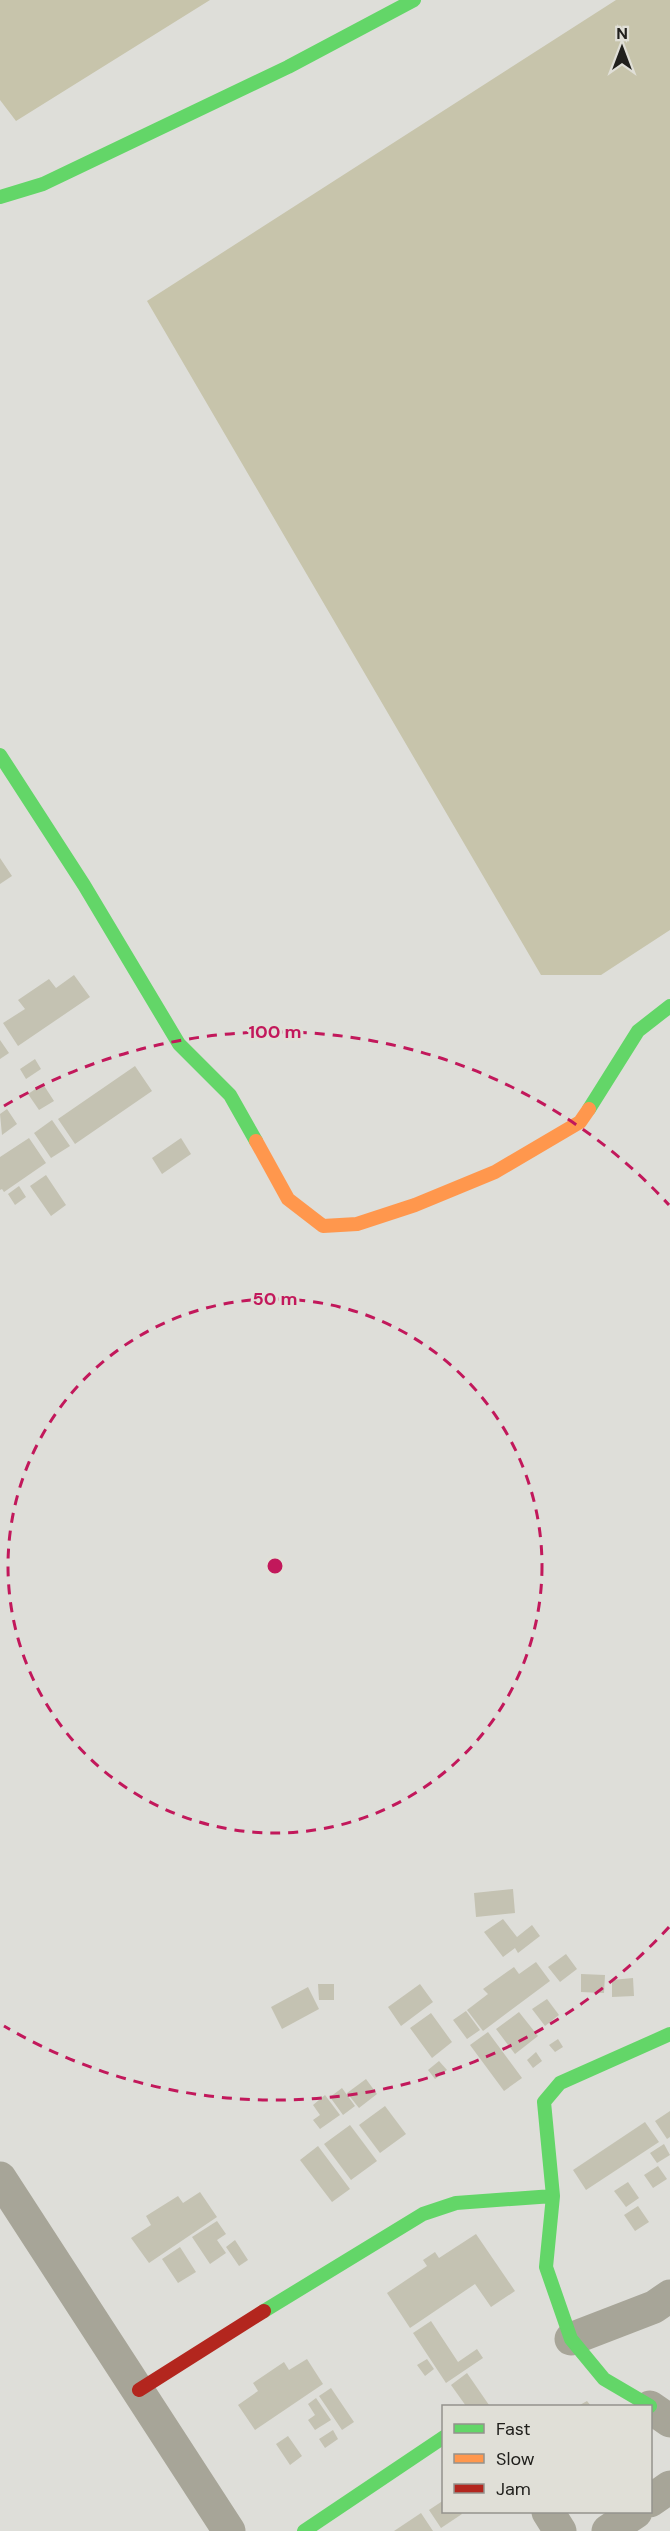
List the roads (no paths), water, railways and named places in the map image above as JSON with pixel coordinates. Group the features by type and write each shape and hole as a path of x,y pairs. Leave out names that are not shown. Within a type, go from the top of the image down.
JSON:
{"street":[{"path":"0,197 43,184 288,67 414,0"},
{"path":"0,755 84,885 179,1044 230,1095 288,1199 323,1226 357,1224 415,1205 495,1172 580,1122 605,1087 638,1031 670,1006"},
{"path":"647,2405 604,2379 571,2339 546,2267 553,2196 544,2102 560,2083 670,2034"},
{"path":"0,2178 229,2531"},
{"path":"139,2390 284,2298 423,2214 456,2203 553,2196"},
{"path":"571,2339 654,2307 670,2296"},
{"path":"652,2408 670,2421"},
{"path":"304,2531 442,2438"},
{"path":"652,2500 670,2487"},
{"path":"549,2513 560,2531"},
{"path":"608,2531 633,2513"}]}
